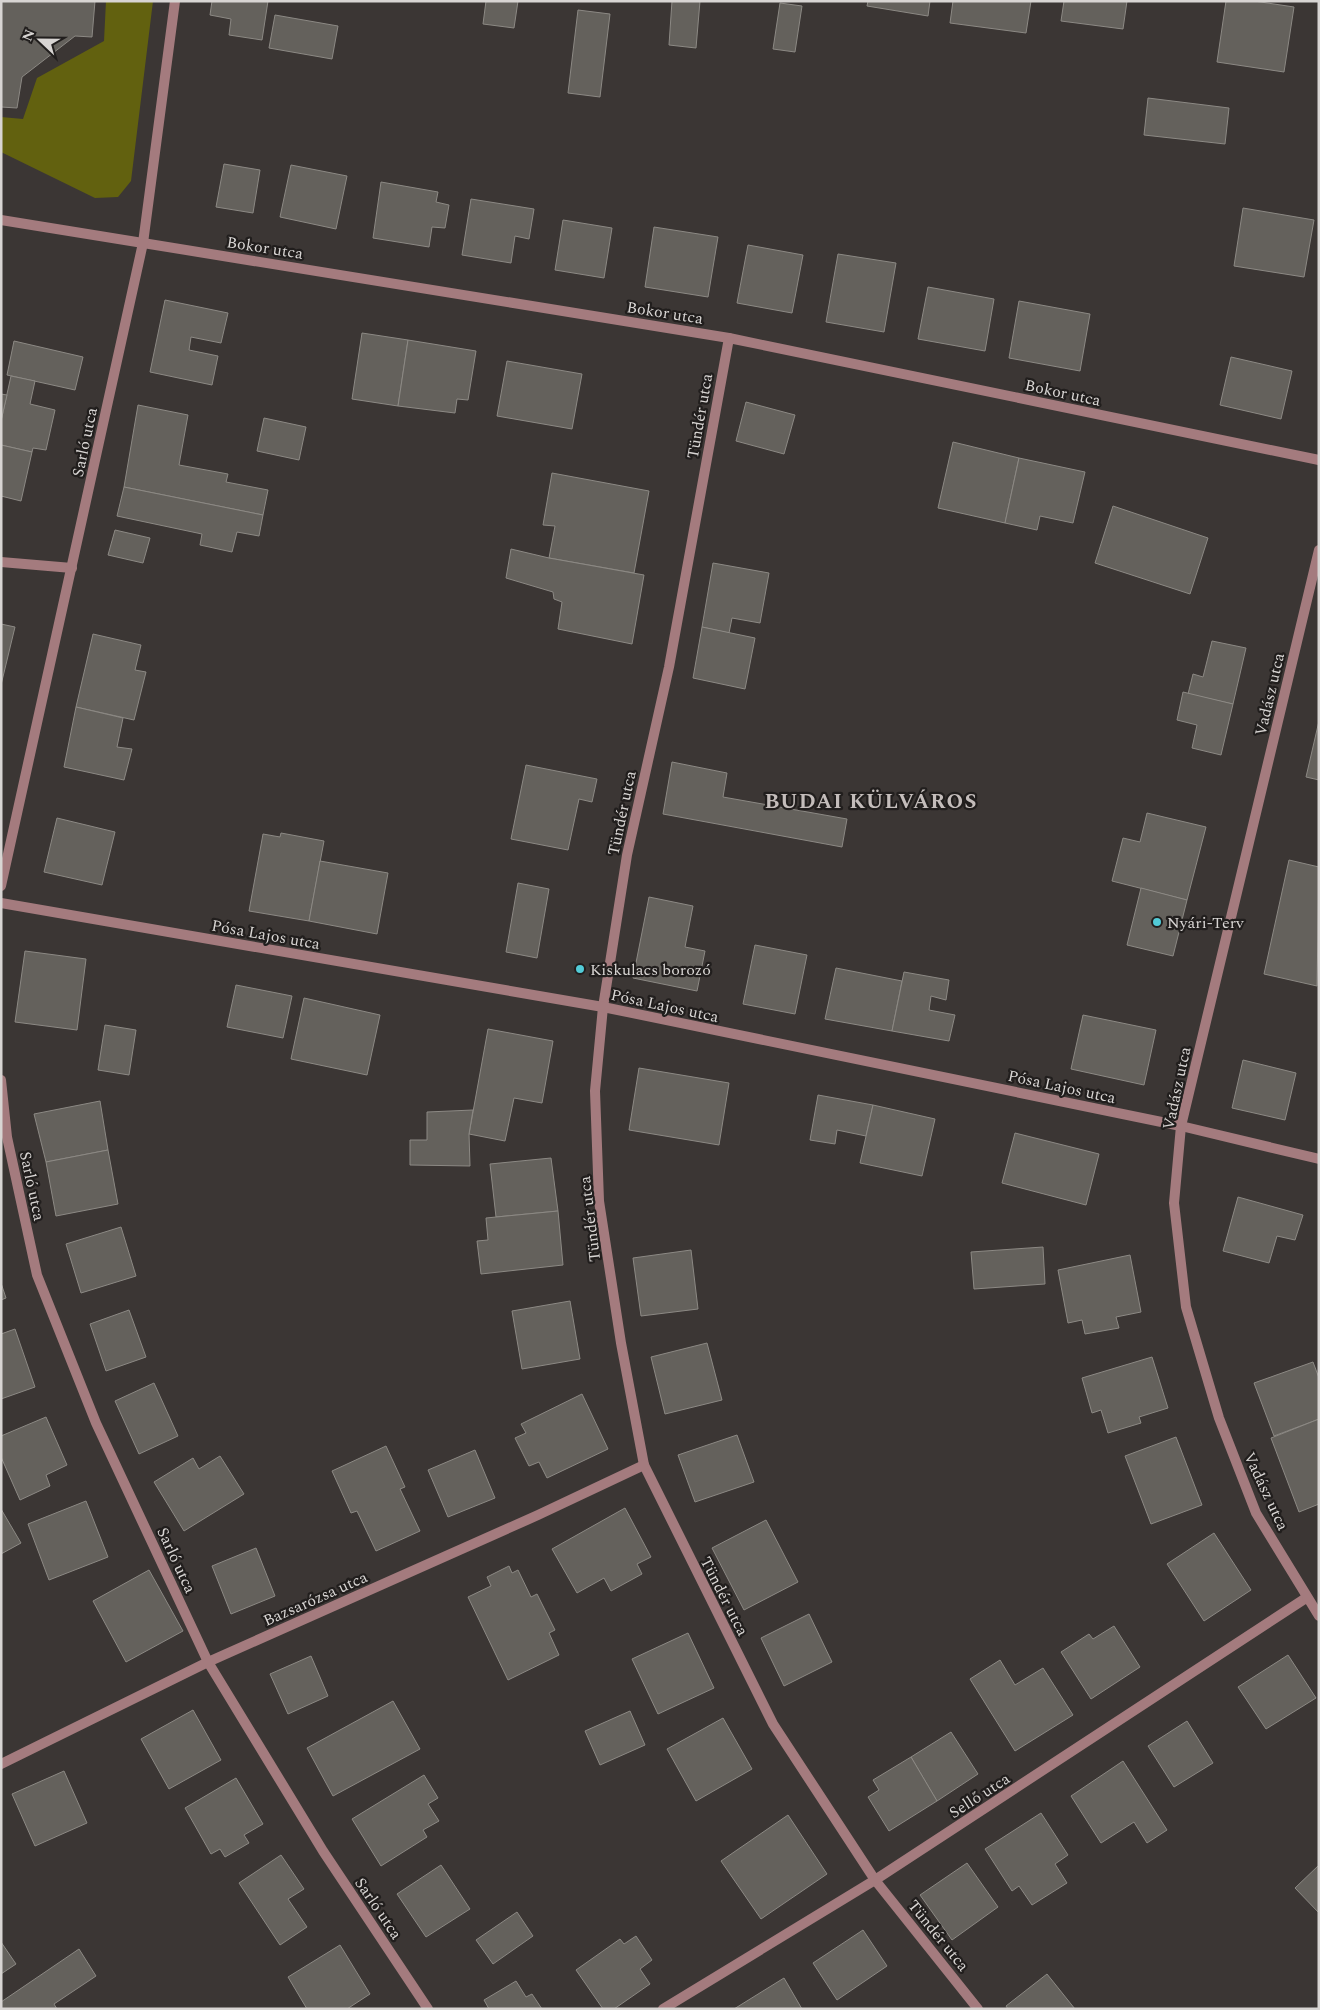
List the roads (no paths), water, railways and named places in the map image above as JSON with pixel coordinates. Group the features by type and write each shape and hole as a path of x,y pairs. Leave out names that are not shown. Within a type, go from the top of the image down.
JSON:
{"street":[{"name":"Sarló utca","path":"1,886 143,243 175,1"},
{"name":"Bokor utca","path":"1,220 729,338 1319,460"},
{"name":"Tündér utca","path":"729,338 669,667 627,855 603,1007 595,1091 599,1201 621,1343 644,1465 773,1724 875,1880 978,2009"},
{"name":"Vadász utca","path":"1319,550 1181,1126 1174,1203 1186,1308 1219,1418 1256,1513 1306,1598 1319,1616"},
{"path":"1,562 72,568"},
{"name":"Pósa Lajos utca","path":"1,903 603,1007 1181,1126 1319,1159"},
{"name":"Sarló utca","path":"1,1080 7,1136 37,1275 96,1423 208,1662 323,1851 428,2009"},
{"name":"Bazsarózsa utca","path":"1,1764 208,1662 538,1515 644,1465"},
{"name":"Sellő utca","path":"663,2009 875,1880 1306,1598"}],"place":[{"name":"Nyári-Terv","path":"1157,922"},
{"name":"Kiskulacs borozó","path":"580,969"}],"district":[{"name":"BUDAI KÜLVÁROS","path":"871,801"}]}
